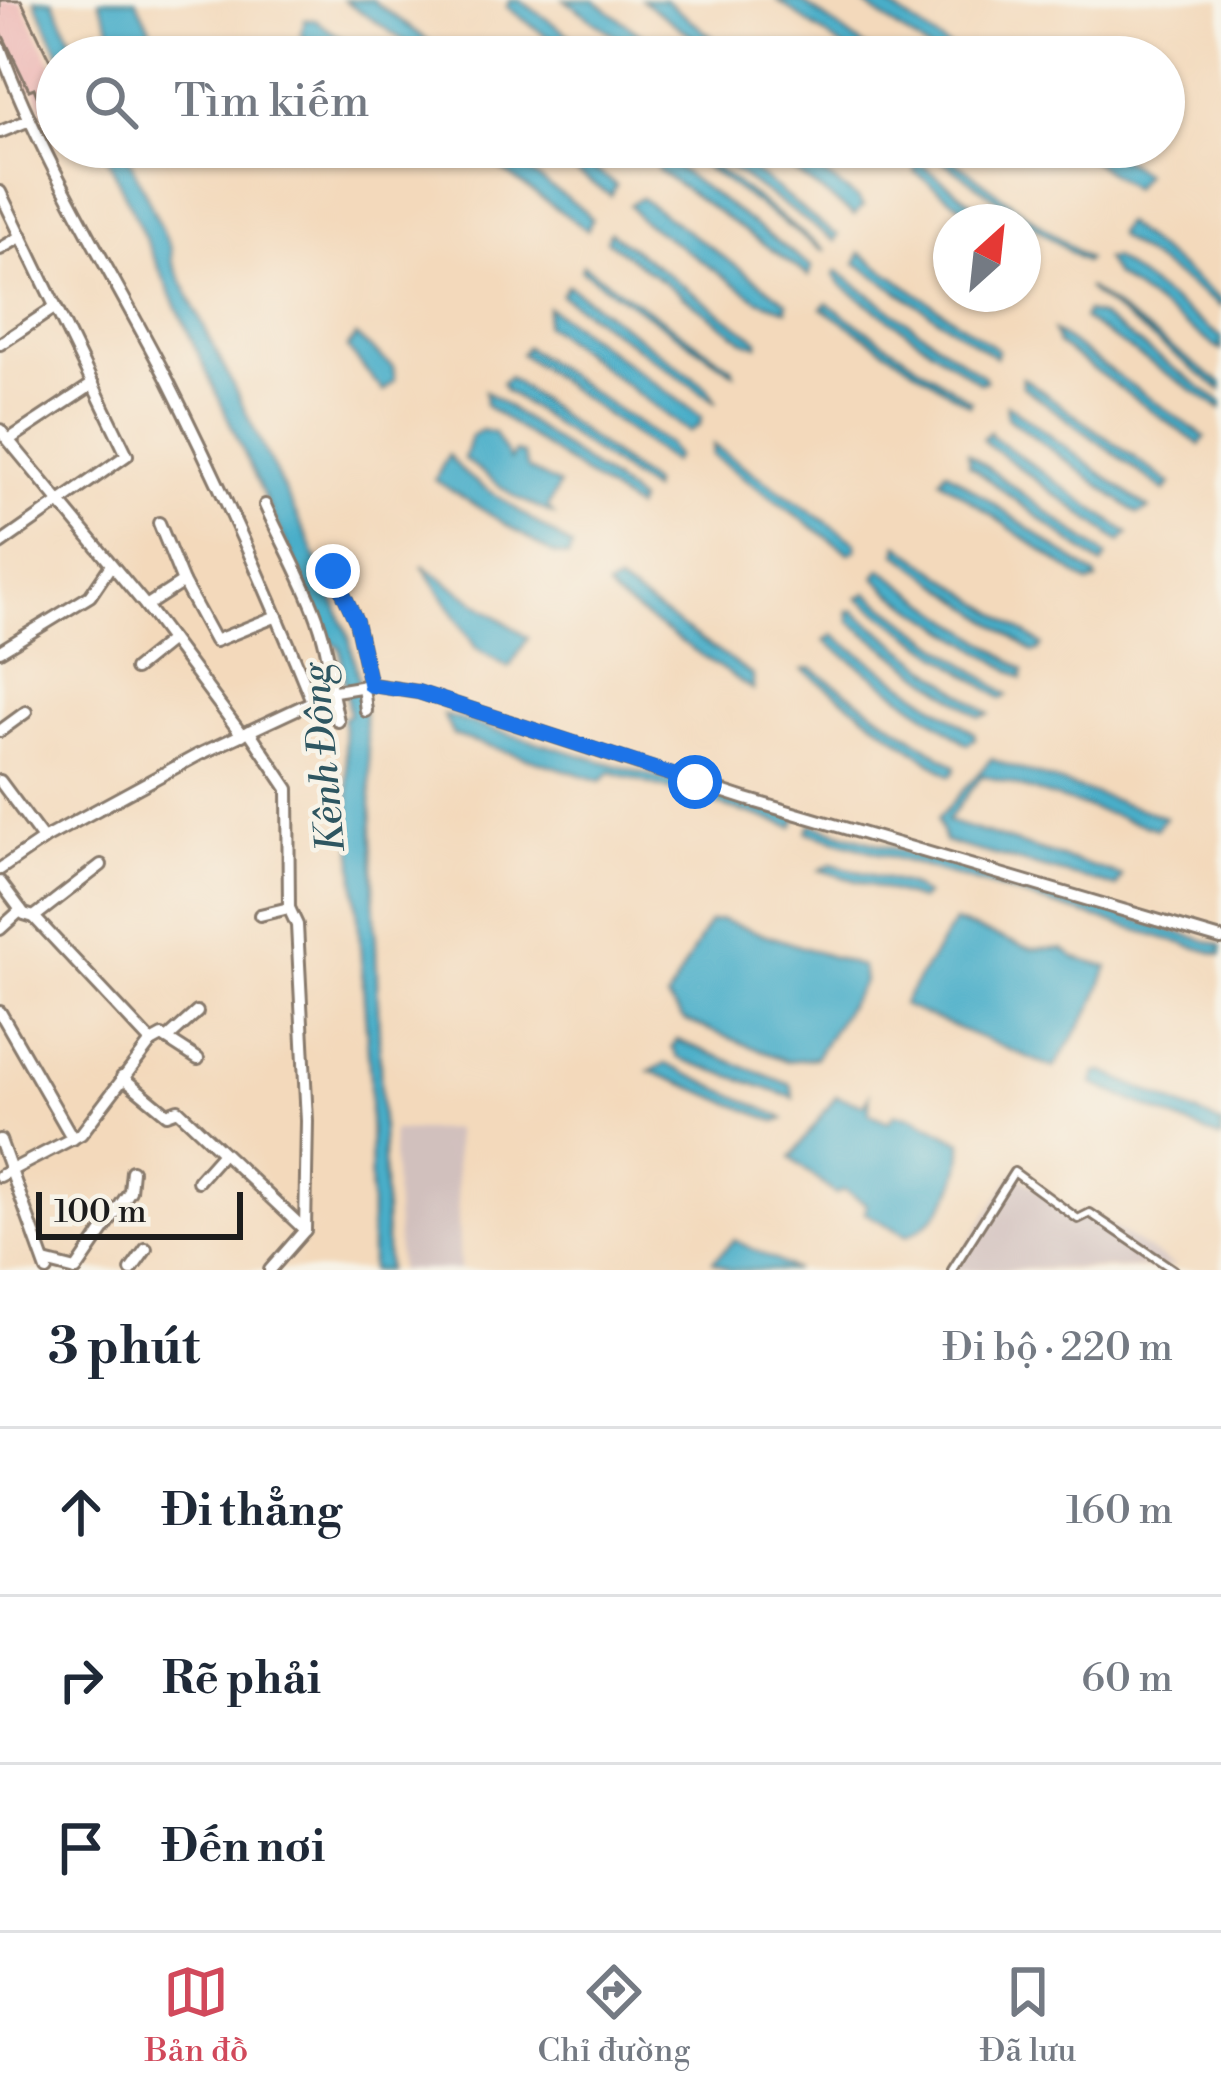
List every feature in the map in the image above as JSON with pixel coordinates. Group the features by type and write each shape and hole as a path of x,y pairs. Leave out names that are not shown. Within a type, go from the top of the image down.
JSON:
{"street":[{"path":"0,48 36,138"},
{"path":"0,132 27,121"},
{"path":"53,168 166,377 312,701"},
{"path":"0,192 127,455 0,544"},
{"path":"0,250 22,236"},
{"path":"0,344 54,308"},
{"path":"93,383 5,434 288,789 290,908 297,926 307,1121 305,1230 270,1270"},
{"path":"265,505 323,636 332,664 338,721"},
{"path":"159,524 215,641 277,616"},
{"path":"0,651 90,596 111,565"},
{"path":"333,571 356,621 366,711"},
{"path":"146,606 183,582"},
{"path":"135,669 172,640"},
{"path":"0,868 43,839 246,733 332,692 366,686 418,692 746,799 1221,939"},
{"path":"0,731 26,712"},
{"path":"0,781 43,839"},
{"path":"34,917 100,865"},
{"path":"0,881 20,910 34,917 152,1042"},
{"path":"260,915 290,908"},
{"path":"0,929 20,910"},
{"path":"0,1012 74,1139"},
{"path":"167,1040 197,1012"},
{"path":"6,1174 74,1139 122,1077 162,1036 198,1059"},
{"path":"122,1077 166,1114 178,1110 305,1230"},
{"path":"0,1140 6,1174 46,1266 76,1270 130,1191 132,1171"},
{"path":"198,1181 221,1154"},
{"path":"131,1270 146,1249"}],"lane":[{"path":"952,1270 1014,1172 1078,1219 1090,1213 1174,1270"}],"shaded area":[{"path":"455,1129 460,1270 399,1270 392,1131"},
{"path":"1014,1172 1077,1218 1090,1213 1176,1267 951,1270"}],"water":[{"path":"35,0 53,0 70,36 51,36"},
{"path":"99,0 136,0 154,36 114,36"},
{"path":"344,0 372,0 422,36 396,36"},
{"path":"510,0 520,0 571,36 546,36 507,7"},
{"path":"565,0 594,0 643,36 615,36"},
{"path":"642,0 665,0 711,36 691,36"},
{"path":"777,0 800,0 850,36 827,36"},
{"path":"858,0 881,0 933,36 909,36"},
{"path":"305,20 315,20 339,36 301,36"},
{"path":"113,168 134,168 171,249 172,261 308,539 349,637 362,695 370,770 387,1270 371,1270 370,1079 343,718 349,714 340,648 331,642"},
{"path":"500,168 524,168 584,210 592,220 587,230"},
{"path":"570,168 593,168 616,185 611,196"},
{"path":"677,168 812,267 809,276 659,171"},
{"path":"706,168 716,168 826,251"},
{"path":"730,168 751,170 838,235 835,241"},
{"path":"789,168 816,168 858,199 863,206 854,215"},
{"path":"914,168 926,168 974,204 958,204"},
{"path":"953,168 964,168 1013,204 1003,204"},
{"path":"1102,168 1136,168 1144,174 1132,189"},
{"path":"641,198 787,302 787,310 758,300 640,219 629,205"},
{"path":"1124,223 1221,300 1221,307 1120,238 1117,233"},
{"path":"1041,225 1087,259 1084,262 1041,231"},
{"path":"610,232 758,340 758,345 746,342 606,240"},
{"path":"860,253 933,304 933,312 944,312 998,350 995,357 856,263"},
{"path":"1113,258 1221,337 1221,350 1115,276 1105,259"},
{"path":"583,265 732,367 734,373 581,270"},
{"path":"837,271 986,381 980,383 841,285 834,275"},
{"path":"568,285 707,387 717,403 561,295"},
{"path":"1087,287 1221,383 1221,390 1094,295"},
{"path":"827,303 971,401 969,405 822,308"},
{"path":"548,307 691,409 701,417 700,425 689,432 545,325"},
{"path":"1086,312 1099,315 1221,402 1221,409 1083,319"},
{"path":"1054,331 1205,437 1200,445 1058,344"},
{"path":"356,336 393,367 395,380 383,391 347,348"},
{"path":"526,347 668,444 676,456 672,462 521,354"},
{"path":"509,377 652,484 651,491 505,390 502,383"},
{"path":"1022,378 1171,484 1165,491 1022,386"},
{"path":"485,391 626,491 638,502 635,509 486,406"},
{"path":"1007,405 1149,509 1138,514 1007,417"},
{"path":"482,430 494,433 510,460 515,452 523,454 528,469 559,485 548,507 553,514 515,497 464,459 471,436"},
{"path":"990,432 1129,534 1120,542 990,446 982,439"},
{"path":"713,445 856,542 856,550 849,553 712,455"},
{"path":"968,453 1107,556 1102,565 969,465"},
{"path":"448,455 466,475 572,547 568,557 553,554 435,480"},
{"path":"946,470 1097,580 1088,583 940,479"},
{"path":"898,544 1042,645 1038,651 1033,652 897,553"},
{"path":"422,565 528,638 509,668 476,648"},
{"path":"881,569 1024,670 1022,678 890,592 875,577"},
{"path":"618,583 753,676 753,690 615,597 607,588"},
{"path":"867,593 1008,695 1002,699 858,598"},
{"path":"848,611 989,714 980,717 850,622"},
{"path":"833,635 975,738 967,744 825,641"},
{"path":"811,668 955,766 954,772 950,776 803,670"},
{"path":"443,715 797,818 793,827 611,772 601,781 453,735"},
{"path":"991,759 1165,817 1157,829 982,775 947,821 1122,876 1116,887 945,842 938,819"},
{"path":"811,824 1221,945 1221,955 807,832"},
{"path":"831,864 909,885 925,895 920,900 820,870"},
{"path":"721,920 862,967 864,981 815,1058 787,1061 684,1020 667,999 709,922"},
{"path":"954,922 1032,949 1063,949 1075,958 1108,967 1093,1006 1054,1068 902,1005"},
{"path":"677,1040 791,1085 794,1098 678,1058 672,1047"},
{"path":"666,1064 784,1119 777,1122 650,1071"},
{"path":"1104,1072 1221,1124 1221,1139 1093,1084 1096,1073"},
{"path":"836,1096 864,1105 869,1096 869,1113 888,1122 895,1114 913,1117 962,1142 949,1197 920,1229 907,1236 865,1213 866,1204 844,1190 835,1194 791,1158"},
{"path":"734,1240 795,1270 731,1270 713,1261"}],"building":[{"path":"0,0 21,0 38,36 36,93 34,88 29,90 0,30"}],"route":[{"path":"333,571 356,621 370,685 418,692 695,782"}],"water label":[{"name":"Kênh Đông","path":"322,758"}]}
